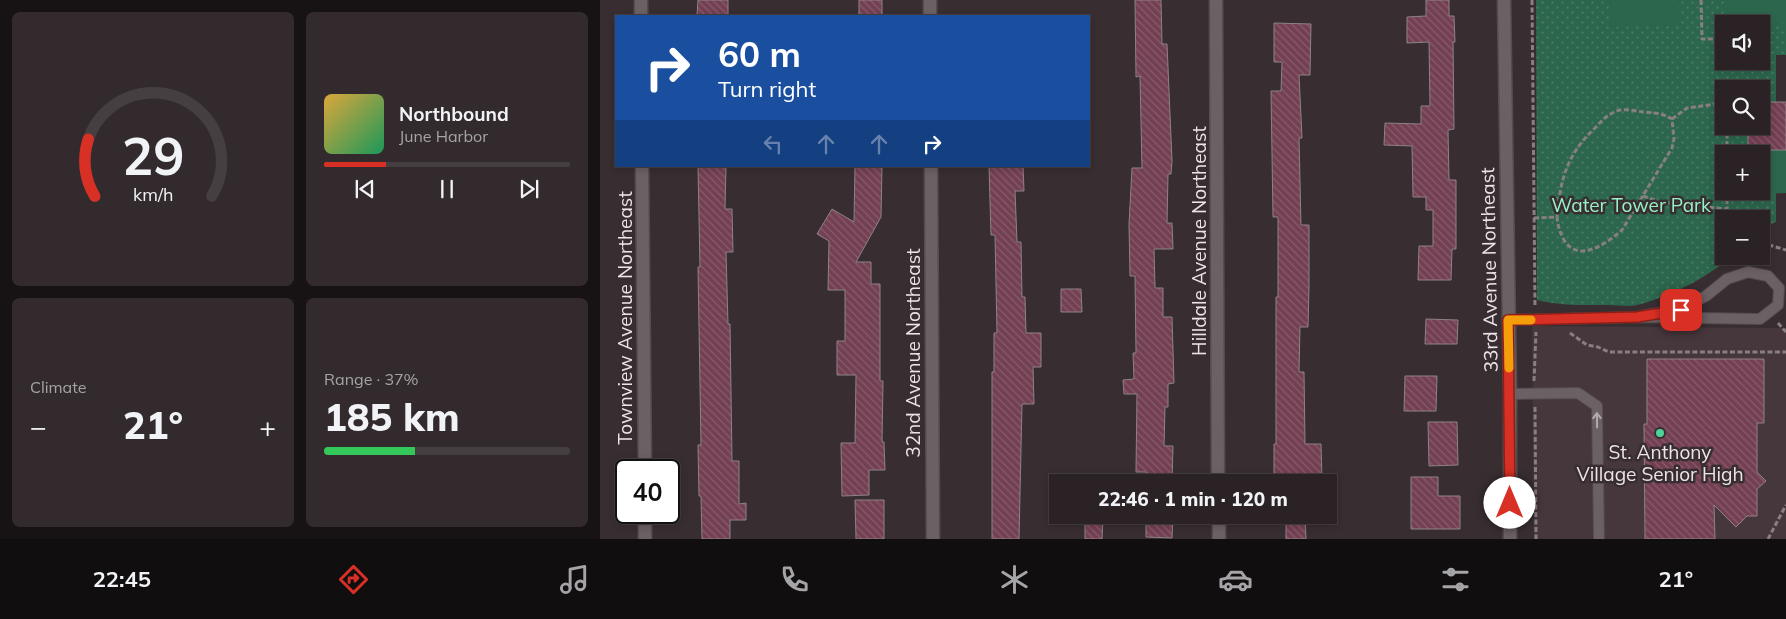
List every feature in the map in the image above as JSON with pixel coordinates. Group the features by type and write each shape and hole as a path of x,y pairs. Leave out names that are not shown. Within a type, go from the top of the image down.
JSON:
{"street":[{"path":"641,0 641,15"},
{"path":"930,0 930,15"},
{"name":"Hilldale Avenue Northeast","path":"1216,0 1218,474"},
{"name":"33rd Avenue Northeast","path":"1504,0 1510,394 1510,539"},
{"name":"Townview Avenue Northeast","path":"642,167 645,459"},
{"name":"32nd Avenue Northeast","path":"931,167 933,539"},
{"path":"645,524 645,539"},
{"path":"1219,524 1219,539"}],"lane":[{"path":"1508,320 1637,317 1760,319 1778,305 1779,288 1768,276 1748,272 1727,279 1706,296 1681,310 1637,317"},
{"path":"1510,394 1578,393 1597,406 1599,539"}],"path":[{"path":"1532,0 1533,96"},
{"path":"1701,0 1702,40 1715,39"},
{"path":"1672,120 1688,108 1715,104"},
{"path":"1620,110 1666,115 1672,120 1674,139 1672,148 1643,196 1622,230 1610,240 1586,251 1575,250 1568,245 1558,228 1559,194 1566,166 1583,139 1606,116 1620,110"},
{"path":"1643,196 1661,202 1727,209 1727,200"},
{"path":"1534,218 1557,217"},
{"path":"1770,244 1786,250"},
{"path":"1563,330 1587,345 1609,352 1786,352"},
{"path":"1536,336 1544,331"},
{"path":"1768,539 1786,505"}],"shaded area":[{"name":"St. Anthony Village Senior High","path":"1532,326 1786,328 1786,539 1534,539"}],"green space":[{"name":"Water Tower Park","path":"1536,0 1786,0 1786,55 1776,55 1776,222 1770,224 1770,210 1715,210 1715,265 1721,265 1686,286 1648,302 1627,306 1537,300"},
{"path":"1610,0 1678,0 1679,25 1611,27"},
{"path":"1724,0 1786,0 1786,23 1770,23 1770,15 1724,15"},
{"path":"1770,150 1786,150 1786,193 1770,193"}],"building":[{"path":"698,0 728,0 728,15 697,15"},
{"path":"859,0 882,0 882,15 859,15"},
{"path":"1135,0 1161,0 1162,44 1167,44 1172,161 1171,174 1168,174 1167,223 1172,223 1173,249 1154,249 1155,288 1163,288 1163,317 1172,317 1174,383 1168,384 1168,407 1165,407 1164,446 1173,446 1172,474 1136,472 1137,394 1124,394 1123,380 1134,379 1133,353 1136,353 1135,276 1130,276 1129,224 1132,168 1142,168 1140,76 1136,77"},
{"path":"1426,0 1449,0 1449,16 1454,16 1454,129 1448,130 1449,180 1456,180 1456,249 1452,249 1451,280 1418,280 1419,246 1433,246 1433,210 1426,210 1426,197 1413,197 1412,146 1384,145 1385,123 1421,124 1421,106 1430,106 1429,42 1407,43 1407,17 1426,16"},
{"path":"1274,23 1311,24 1310,75 1299,75 1302,138 1299,138 1301,225 1309,225 1309,286 1308,327 1300,327 1299,372 1304,372 1305,444 1321,444 1322,474 1274,474 1274,444 1276,444 1278,217 1273,217 1271,91 1281,91 1282,62 1274,62"},
{"path":"1770,102 1786,102 1786,150 1770,150 1770,145 1748,145 1748,135 1770,135"},
{"path":"698,167 726,167 725,209 732,209 733,252 726,252 728,324 730,324 732,461 739,461 739,504 746,503 746,520 730,520 730,539 702,539 698,445 701,445 698,267 700,267"},
{"path":"855,167 882,167 881,217 856,262 871,262 871,284 880,284 880,381 883,381 882,442 884,442 885,470 869,470 869,495 842,496 841,443 855,443 856,375 837,375 837,341 845,341 845,290 828,290 829,241 817,234 832,209 854,222"},
{"path":"989,167 1023,167 1024,191 1015,191 1017,242 1021,242 1022,297 1025,297 1026,333 1041,333 1041,367 1033,367 1034,404 1022,404 1019,539 992,539 992,372 994,372 994,333 997,333 995,235 991,235"},
{"path":"1061,289 1081,289 1082,312 1061,312"},
{"path":"1426,319 1458,320 1457,344 1425,344"},
{"path":"1647,359 1764,359 1764,423 1757,423 1757,472 1766,481 1757,489 1757,516 1747,516 1736,527 1714,505 1715,539 1645,539 1644,424 1647,424"},
{"path":"1405,376 1437,376 1436,411 1404,411"},
{"path":"1428,422 1457,422 1458,465 1429,466"},
{"path":"1411,477 1438,477 1438,496 1460,496 1460,529 1411,529"},
{"path":"855,500 884,500 884,539 856,539"},
{"path":"1085,524 1103,524 1102,539 1085,539"},
{"path":"1146,524 1173,524 1172,538 1146,537"},
{"path":"1286,524 1305,524 1306,539 1286,539"}],"slow traffic":[{"path":"1509,368 1508,320 1531,320"}],"place":[{"name":"St. Anthony Village Senior High","path":"1660,433"}],"route":[{"path":"1510,503 1508,320 1637,317 1681,310"}]}
